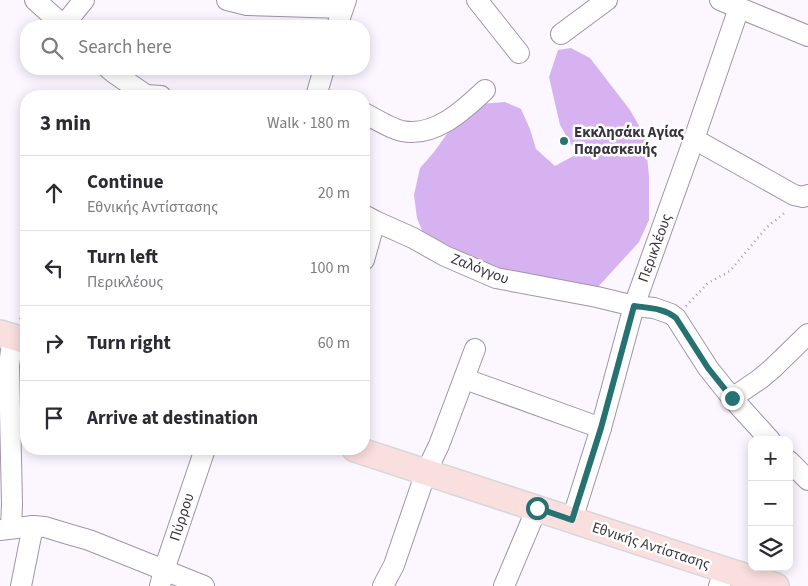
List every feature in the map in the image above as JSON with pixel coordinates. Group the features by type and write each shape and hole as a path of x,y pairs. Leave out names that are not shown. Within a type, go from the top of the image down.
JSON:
{"main road":[{"name":"Εθνικής Αντίστασης","path":"370,454 572,520 722,578 776,586"}],"street":[{"path":"35,0 57,20"},
{"path":"69,20 84,0"},
{"path":"227,0 247,5 342,12"},
{"path":"477,0 519,53"},
{"path":"561,34 608,0"},
{"path":"720,0 808,36"},
{"name":"Περικλέους","path":"572,520 601,428 634,306 739,8"},
{"path":"117,75 141,90"},
{"path":"318,90 322,75"},
{"path":"370,116 401,131 418,132 442,125 468,106 485,90"},
{"path":"694,139 794,195 806,196"},
{"name":"Ζαλόγγου","path":"370,218 413,238 445,256 496,278 662,310 676,318"},
{"path":"676,318 708,368 766,436"},
{"path":"732,398 754,384 808,334"},
{"path":"13,337 9,365 12,504 5,529 33,526 44,527 89,540 162,578 204,586"},
{"path":"383,586 394,565 426,472 439,445 476,349"},
{"path":"465,379 601,428"},
{"name":"Πύρρου","path":"162,578 202,455"},
{"path":"793,465 808,480"},
{"path":"504,586 537,508"},
{"path":"21,586 33,526"}],"path":[{"path":"676,318 708,284 730,271 766,228 806,196"}],"shaded area":[{"path":"571,48 590,58 630,110 645,136 649,176 649,220 639,242 597,288 498,274 425,238 417,218 414,195 420,168 449,131 480,104 505,102 521,109 536,149 555,166 577,154 560,125 549,77 558,50"}],"place":[{"name":"Εκκλησάκι Αγίας Παρασκευής","path":"564,141"}],"route":[{"path":"537,508 572,520 601,428 634,306 662,310 676,318 695,350 732,398"}]}
